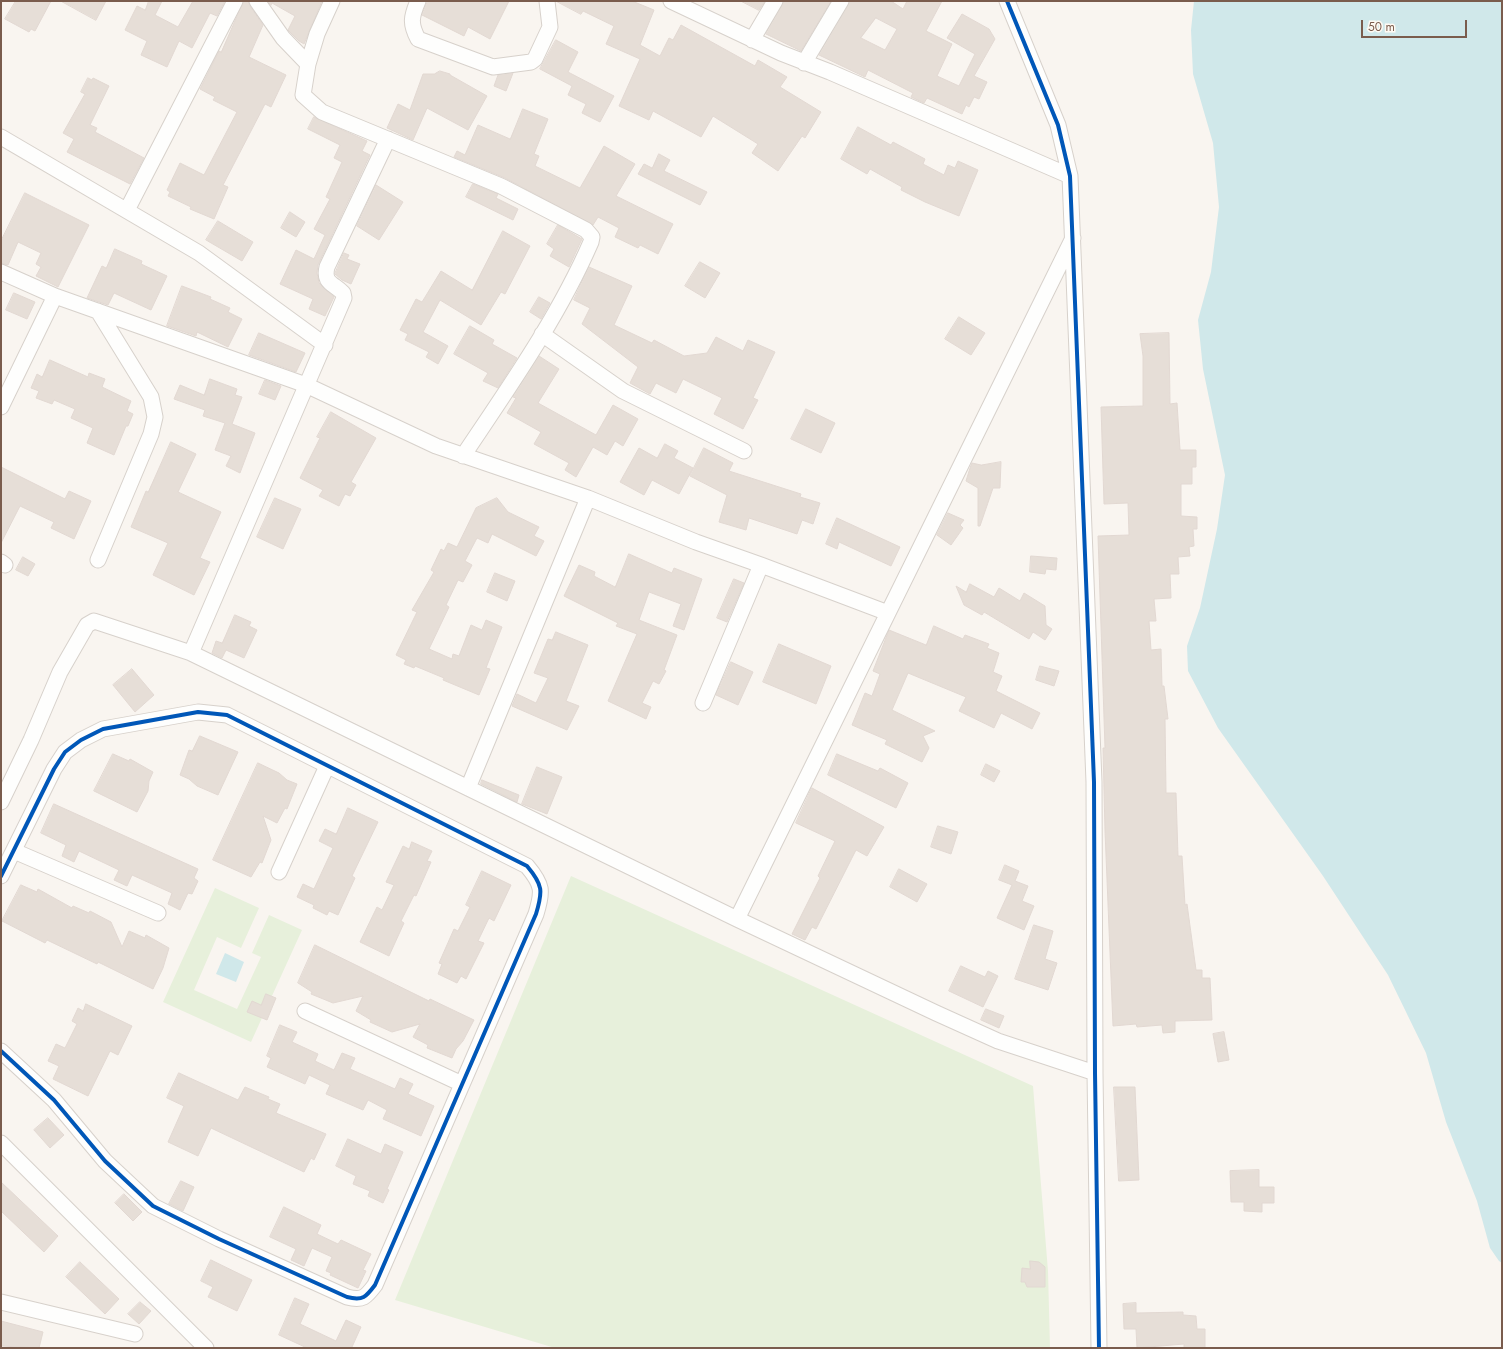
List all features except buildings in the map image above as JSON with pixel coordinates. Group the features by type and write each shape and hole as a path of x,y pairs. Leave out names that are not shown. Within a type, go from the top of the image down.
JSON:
{"street":[{"path":"127,210 236,1"},
{"path":"258,1 283,38 308,64"},
{"path":"332,1 317,34 308,64 303,95 309,102 322,112 501,186 579,227 592,237 575,279 542,334 462,456"},
{"path":"418,1 413,12 412,27 418,39 493,67 531,62 535,59 550,27 548,1"},
{"path":"671,1 804,63 830,72 1070,176"},
{"path":"752,40 775,1"},
{"path":"804,63 841,1"},
{"path":"1007,1 1058,125 1070,176 1074,235 1094,782 1094,1073 1099,1348"},
{"path":"1,137 199,253 325,345"},
{"path":"191,653 344,298 343,293 327,280 325,275 327,267 388,139"},
{"path":"737,919 1074,235"},
{"path":"1,272 55,296 306,386 436,446 462,456 588,498 696,542 888,613"},
{"path":"1,407 55,296"},
{"path":"98,311 151,397 155,417 151,434 98,560"},
{"path":"542,334 623,391 744,451"},
{"path":"468,788 588,498"},
{"path":"703,703 761,565"},
{"path":"1,802 22,759 60,672 87,625 94,621 191,653 737,919 998,1041 1094,1073"},
{"path":"1,876 54,769 65,752 81,740 103,729 198,712 213,712 227,715 527,866 541,887 541,898 536,914 375,1285 366,1296 357,1300 347,1297 219,1239 153,1206 105,1161 54,1100 1,1051"},
{"path":"280,872 327,766"},
{"path":"14,851 158,913"},
{"path":"305,1011 462,1084"},
{"path":"1,1143 206,1348"},
{"path":"1,1302 135,1334"}],"green space":[{"path":"571,876 1033,1086 1048,1271 1050,1348 555,1348 395,1300"},
{"path":"215,888 259,908 241,948 217,937 194,990 237,1009 261,957 252,953 269,915 302,930 251,1042 163,1002"}],"water":[{"path":"1194,1 1502,1 1502,1263 1490,1248 1477,1201 1446,1122 1426,1053 1388,975 1323,876 1218,728 1188,671 1187,646 1200,608 1217,529 1225,475 1203,369 1198,320 1211,272 1219,207 1213,143 1193,74 1191,30"},
{"path":"225,953 244,962 236,982 216,974"}],"cycle path":[{"path":"1007,1 1058,125 1070,176 1094,782 1095,1073 1099,1348"},
{"path":"1,876 54,769 65,752 81,740 103,729 198,712 227,715 527,866 539,883 540,888 540,899 536,914 375,1285 364,1297 361,1298 347,1297 219,1239 153,1206 105,1161 54,1100 1,1051"}]}
